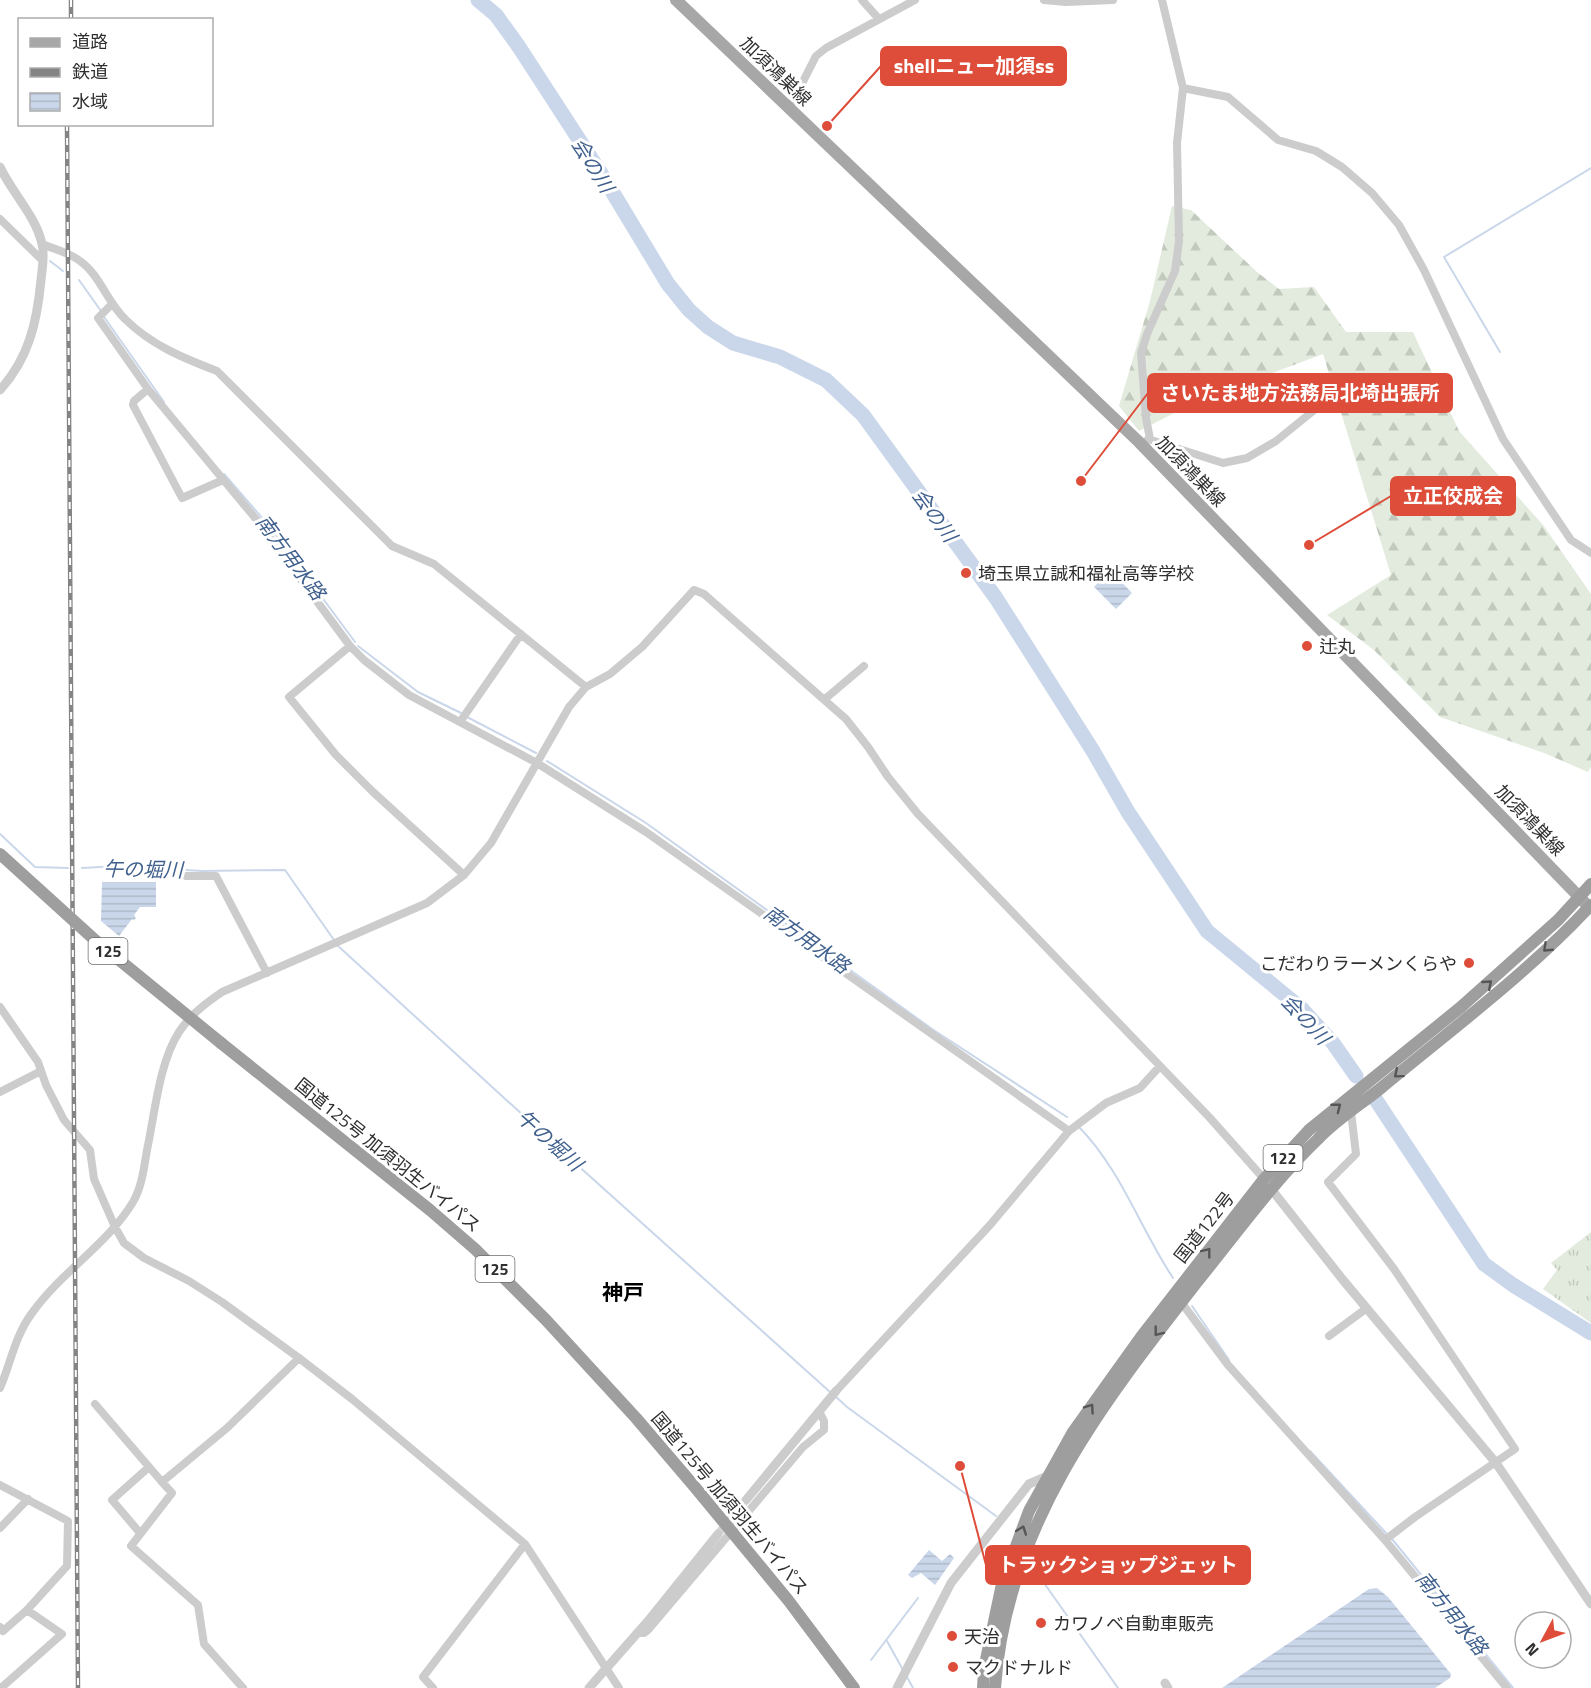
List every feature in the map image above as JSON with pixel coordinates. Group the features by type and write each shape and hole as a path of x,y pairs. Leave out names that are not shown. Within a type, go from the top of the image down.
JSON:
{"highway":[{"name":"国道125号 加須羽生バイパス","path":"0,854 96,941 414,1196 475,1250 589,1365 732,1531 788,1600 854,1688"},
{"name":"国道122号","path":"982,1688 1002,1584 1029,1511 1150,1342 1309,1130 1461,1007 1558,920 1591,884"},
{"name":"国道122号","path":"995,1688 1003,1624 1013,1587 1053,1476 1073,1432 1141,1336 1268,1185 1318,1138 1532,962 1590,906"}],"main road":[{"name":"加須鴻巣線","path":"676,0 789,109 1145,441 1590,906"}],"street":[{"path":"861,0 879,20"},
{"path":"789,109 816,57 826,48 915,0"},
{"path":"1044,0 1066,2 1113,0"},
{"path":"1162,0 1183,88 1177,143 1179,241 1175,271 1141,353 1146,418 1145,441 1223,463 1247,458 1276,441 1323,403 1344,393"},
{"path":"1183,88 1228,97 1278,140 1316,151 1342,167 1372,193 1400,225 1424,270 1503,440 1571,540 1591,553"},
{"path":"0,167 28,215 43,254 39,307 29,345 16,371 0,390"},
{"path":"0,219 43,254 78,259 89,268 111,305 126,320 152,341 182,357 217,371 392,546 434,564 586,687"},
{"path":"111,305 98,318 148,389 256,519 350,646 364,660 409,695 537,763 655,839 1069,1131"},
{"path":"148,389 134,401 133,405 183,498 223,480"},
{"path":"0,1388 14,1344 33,1311 115,1227 134,1201 141,1180 164,1067 179,1032 199,1008 231,987 426,903 464,875 491,843 570,707 586,687 619,668 642,647 694,590 704,594 846,719 918,814 1210,1118 1268,1185 1496,1463 1591,1604"},
{"path":"460,722 521,634"},
{"path":"350,646 289,697 344,762 464,875"},
{"path":"825,699 864,666"},
{"path":"186,876 216,876 267,973"},
{"path":"0,1007 38,1062 64,1120 90,1150 94,1179 115,1227 129,1249 197,1287 299,1358 352,1399 525,1544 619,1688"},
{"path":"746,1500 819,1411 990,1225 1069,1131 1106,1103 1140,1088 1160,1066"},
{"path":"0,1092 41,1071"},
{"path":"1351,1112 1356,1154 1328,1182 1394,1269 1515,1449 1385,1540"},
{"path":"1182,1302 1228,1365 1385,1540 1507,1688"},
{"path":"1329,1336 1367,1308"},
{"path":"162,1482 227,1428 299,1358"},
{"path":"95,1404 172,1493 130,1546 198,1605 204,1644 243,1688"},
{"path":"637,1633 644,1633 648,1630 803,1447 824,1430 824,1421 819,1411"},
{"path":"140,1533 112,1500 149,1467"},
{"path":"897,1688 951,1583 1029,1484 1053,1476"},
{"path":"0,1485 68,1521 67,1566 27,1610 3,1630 0,1627"},
{"path":"0,1528 28,1499"},
{"path":"589,1688 718,1534"},
{"path":"433,1688 423,1677 525,1544"},
{"path":"1,1688 62,1634 27,1610"}],"green space":[{"path":"1172,206 1191,210 1257,272 1279,289 1314,287 1346,332 1413,332 1459,431 1543,525 1591,594 1591,767 1588,772 1544,753 1440,717 1374,650 1327,615 1391,575 1323,354 1196,402 1139,431 1119,406 1150,301"},
{"path":"1591,1232 1591,1323 1543,1289 1557,1270 1551,1263"}],"water":[{"path":"1110,570 1132,593 1116,609 1094,587"},
{"path":"102,882 156,882 156,907 140,907 134,915 136,918 132,919 119,936 101,921"},
{"path":"929,1550 942,1561 950,1554 954,1558 935,1585 921,1573 912,1578 908,1575"},
{"path":"1377,1588 1388,1597 1451,1674 1450,1678 1435,1688 1222,1688 1369,1589"}],"waterway":[{"name":"会の川","path":"478,0 496,15 519,47 604,178 668,284 689,310 708,327 733,343 780,357 826,380 863,415 996,598 1093,751 1128,812 1207,931 1302,1009 1333,1043 1356,1076"},
{"path":"1500,352 1444,257 1591,168"},
{"name":"南方用水路","path":"50,261 63,271"},
{"name":"南方用水路","path":"79,280 101,311"},
{"name":"南方用水路","path":"104,317 164,402"},
{"name":"南方用水路","path":"224,474 270,527 355,642"},
{"name":"南方用水路","path":"358,646 418,692 461,713"},
{"name":"南方用水路","path":"467,717 536,753"},
{"name":"南方用水路","path":"547,761 646,823 932,1029 1067,1117"},
{"name":"午の堀川","path":"0,834 35,867 68,868"},
{"name":"午の堀川","path":"82,868 118,866 202,871 285,870 334,940"},
{"name":"午の堀川","path":"337,945 830,1392"},
{"name":"会の川","path":"1376,1100 1484,1264 1513,1285 1591,1333"},
{"name":"南方用水路","path":"1079,1127 1107,1162 1173,1278"},
{"name":"南方用水路","path":"1192,1306 1229,1360"},
{"name":"午の堀川","path":"835,1396 996,1516"},
{"name":"南方用水路","path":"1310,1451 1386,1533"},
{"name":"南方用水路","path":"1392,1539 1513,1688"},
{"name":"午の堀川","path":"1030,1563 1118,1688"},
{"path":"871,1660 918,1598"},
{"path":"887,1641 903,1670"},
{"path":"907,1677 913,1688"}],"tunnel":[{"path":"718,1534 746,1500"}],"railway":[{"path":"71,0 71,18"},
{"path":"67,126 78,1688"}],"place":[{"name":"shellニュー加須ss","path":"827,126"},
{"name":"さいたま地方法務局北埼出張所","path":"1081,481"},
{"name":"立正佼成会","path":"1309,545"},
{"name":"埼玉県立誠和福祉高等学校","path":"966,573"},
{"name":"辻丸","path":"1307,646"},
{"name":"こだわりラーメンくらや","path":"1469,963"},
{"name":"トラックショップジェット","path":"960,1466"},
{"name":"カワノベ自動車販売","path":"1041,1623"},
{"name":"天治","path":"952,1636"},
{"name":"マクドナルド","path":"953,1667"}],"district":[{"name":"神戸","path":"623,1292"}]}
